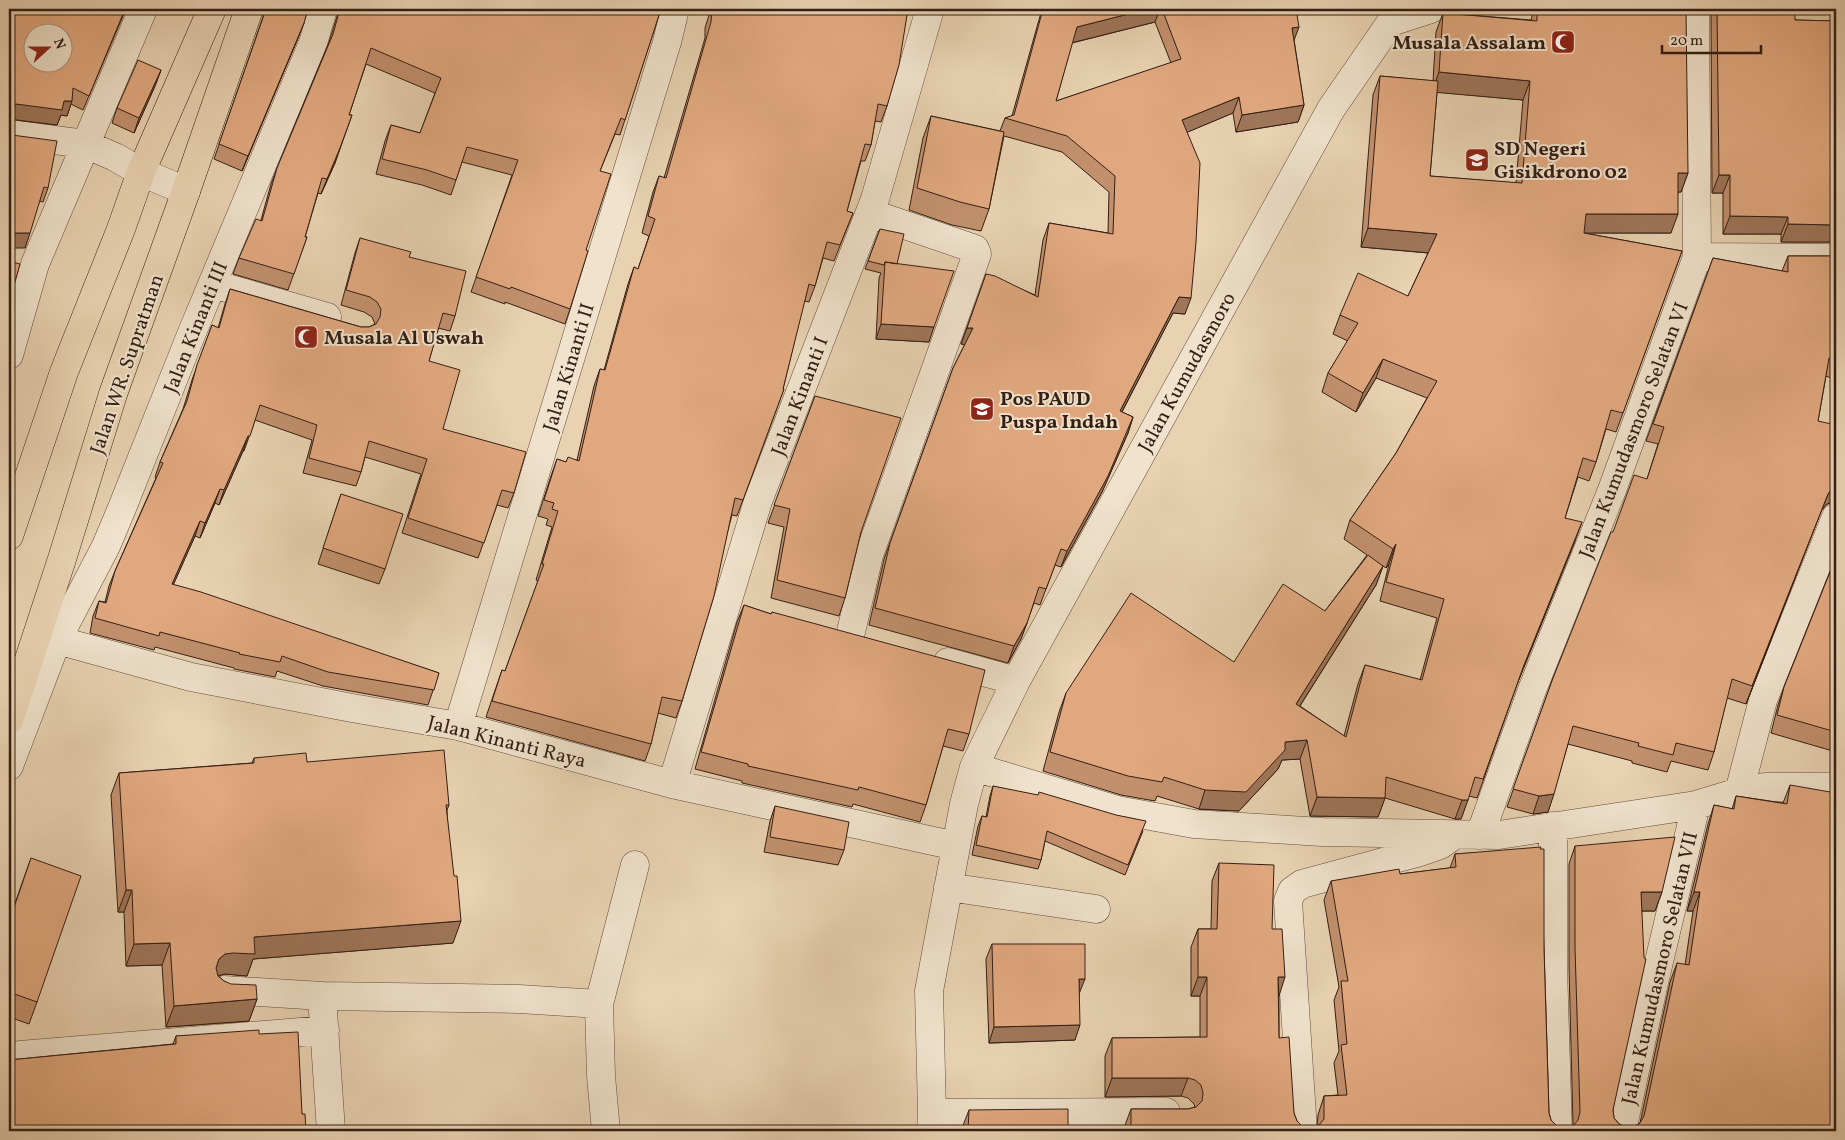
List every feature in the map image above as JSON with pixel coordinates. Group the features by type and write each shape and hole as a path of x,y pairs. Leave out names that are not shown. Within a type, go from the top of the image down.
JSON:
{"main road":[{"path":"9,536 64,372 121,229 141,172 212,9"},
{"name":"Jalan WR. Supratman","path":"9,720 62,559 113,394 249,9"}],"street":[{"path":"9,355 22,263 85,144 144,9"},
{"name":"Jalan Kinanti III","path":"9,766 57,640 106,546 313,43 323,9"},
{"name":"Jalan Kinanti II","path":"458,726 667,42 675,9"},
{"name":"Jalan Kinanti I","path":"672,784 758,501 870,213 930,9"},
{"name":"Jalan Kumudasmoro","path":"932,1122 929,990 964,804 974,767 1016,681 1331,109 1391,22 1431,9"},
{"name":"Jalan Kumudasmoro Selatan VI","path":"1468,834 1532,690 1615,481 1697,257 1695,9"},
{"path":"9,134 85,144 115,157 141,172 186,191"},
{"path":"870,213 975,249 977,254 840,633 878,643"},
{"path":"1697,257 1836,258"},
{"path":"213,284 350,324"},
{"path":"1739,792 1763,700 1836,517"},
{"path":"727,602 755,610"},
{"name":"Jalan Kinanti Raya","path":"57,640 191,677 458,726 672,784 956,846"},
{"path":"924,656 1016,681"},
{"path":"974,767 1117,810 1194,824 1322,832 1499,835 1696,805 1739,792 1765,787 1836,787"},
{"name":"Jalan Kumudasmoro Selatan VII","path":"1622,1131 1653,987 1696,805"},
{"path":"1553,826 1553,967 1558,1131"},
{"path":"1303,1131 1288,901 1292,891 1302,884 1420,852 1468,834"},
{"path":"606,1131 601,1076 598,1004 635,865"},
{"path":"948,887 1096,910"},
{"path":"224,990 322,996 519,999 598,1004"},
{"path":"322,996 331,1131"},
{"path":"9,1060 20,1055 325,1030"},
{"path":"932,1122 1181,1112"}],"building":[{"path":"9,9 125,9 89,96 73,88 72,101 64,101 62,110 16,104 9,105"},
{"path":"266,9 308,9 304,23 248,156 219,144"},
{"path":"340,9 661,9 625,120 621,118 600,171 611,174 586,250 588,251 570,309 511,287 510,289 476,277 518,160 467,147 456,180 427,170 382,159 391,125 420,133 441,78 371,48 349,115 352,115 340,148 327,179 322,178 305,237 307,237 294,274 239,258 256,219 262,221 277,168 333,34"},
{"path":"712,9 908,9 899,65 887,106 878,104 871,145 865,144 847,211 853,213 840,245 827,242 815,286 809,284 784,389 743,500 735,498 714,596 682,701 662,697 651,744 492,701 502,670 505,671 544,564 542,564 558,511 552,509 554,503 544,500 557,459 566,462 568,457 579,461 600,369 605,370 634,267 638,269 655,219 648,216 659,176 666,178 711,22"},
{"path":"1043,9 1148,9 1077,27 1056,101 1181,59 1162,9 1296,9 1299,27 1292,28 1304,105 1242,115 1239,97 1182,120 1200,163 1191,298 1179,297 1120,411 1133,417 1108,476 1067,551 1061,549 1046,589 1039,587 1027,623 1014,646 875,608 890,543 953,368 973,328 967,328 986,274 995,276 1038,297 1049,223 1113,234 1115,176 1067,136 1005,118 1014,115"},
{"path":"1537,9 1686,9 1688,173 1678,173 1678,214 1586,214 1584,233 1682,251 1623,413 1611,410 1596,462 1583,458 1565,518 1582,522 1524,665 1483,779 1475,777 1468,800 1462,800 1386,777 1385,798 1317,797 1307,740 1285,742 1285,750 1246,792 1205,790 1164,777 1162,782 1128,776 1050,752 1066,693 1131,593 1234,662 1283,584 1325,611 1368,555 1383,566 1296,704 1346,737 1365,665 1422,680 1444,599 1386,582 1396,544 1393,549 1350,520 1396,453 1437,381 1383,359 1363,393 1328,373 1358,323 1340,315 1358,273 1408,296 1437,234 1368,228 1380,76 1438,81 1430,176 1522,183 1530,81 1439,72 1443,13 1537,21"},
{"path":"1717,9 1795,9 1795,20 1836,21 1836,225 1788,224 1788,217 1730,216 1730,175 1719,175"},
{"path":"138,60 161,70 139,118 117,108"},
{"path":"931,116 1004,132 989,209 917,188"},
{"path":"9,134 57,141 48,188 44,187 30,233 9,233"},
{"path":"880,229 904,234 897,264 885,262 884,265 868,261"},
{"path":"360,238 411,252 409,257 466,271 455,316 443,313 429,361 460,370 443,429 526,452 514,493 502,490 484,543 408,518 427,459 369,441 361,472 309,458 317,425 260,405 250,436 248,436 224,490 220,489 205,523 200,521 172,584 201,592 439,673 434,690 328,672 282,656 280,662 239,654 160,632 159,636 95,618 99,601 106,603 115,571 163,463 160,462 187,401 197,365 212,325 219,328 230,289 361,327 369,327 376,324 380,317 381,309 377,302 370,297 346,290"},
{"path":"1788,256 1836,256 1836,360 1829,358 1818,421 1836,425 1832,452 1836,453 1836,486 1828,494 1752,686 1732,679 1714,752 1676,743 1673,755 1638,746 1639,743 1573,726 1554,794 1539,796 1513,789 1553,678 1611,532 1613,532 1634,475 1647,479 1664,427 1653,424 1713,258 1788,272"},
{"path":"9,261 20,264 9,303"},
{"path":"885,262 954,271 934,327 881,324"},
{"path":"815,396 901,418 861,532 845,598 777,580 790,509 774,505"},
{"path":"341,494 403,514 385,569 323,548"},
{"path":"1836,557 1836,732 1777,715 1784,687"},
{"path":"744,605 771,614 772,612 985,670 969,734 948,729 926,805 859,787 858,790 748,766 748,764 701,752"},
{"path":"444,750 449,805 446,805 454,876 457,876 461,921 254,937 255,954 225,954 219,959 216,968 218,976 231,984 256,985 257,999 174,1006 170,943 134,944 132,890 126,890 119,773 254,763 254,758 306,753 307,762"},
{"path":"1790,785 1836,793 1836,1131 1131,1131 1131,1109 1188,1109 1196,1107 1202,1101 1201,1085 1195,1080 1188,1078 1112,1078 1112,1038 1207,1037 1207,977 1198,977 1198,929 1217,929 1219,863 1274,865 1272,929 1282,929 1285,977 1278,977 1279,1038 1289,1037 1294,1113 1297,1121 1302,1126 1310,1128 1319,1125 1324,1119 1324,1096 1347,1095 1341,1045 1347,1044 1341,981 1348,981 1331,881 1399,869 1400,874 1456,867 1455,854 1541,847 1540,849 1544,849 1544,948 1549,1113 1551,1120 1557,1126 1566,1128 1573,1126 1578,1120 1580,1112 1575,948 1575,846 1675,837 1662,892 1641,892 1644,958 1646,959 1613,1110 1614,1118 1619,1124 1625,1127 1633,1127 1640,1123 1644,1116 1677,963 1689,965 1700,892 1694,892 1714,805 1734,809 1736,796 1787,804"},
{"path":"993,786 1038,795 1039,792 1116,815 1146,821 1128,865 1047,831 1041,860 976,845 982,816 987,817"},
{"path":"775,806 849,822 844,850 770,837"},
{"path":"31,858 81,876 37,1002 9,992 9,922"},
{"path":"992,944 1085,944 1085,979 1079,979 1080,1025 994,1027"},
{"path":"259,1030 259,1034 298,1032 302,1114 305,1114 306,1131 12,1131 9,1101 9,1060 176,1044 176,1036"},
{"path":"1068,1109 1068,1131 968,1131 969,1110"}],"place":[{"name":"Musala Assalam","path":"1563,42"},
{"name":"SD Negeri Gisikdrono 02","path":"1477,160"},
{"name":"Musala Al Uswah","path":"306,337"},
{"name":"Pos PAUD Puspa Indah","path":"982,409"}]}
